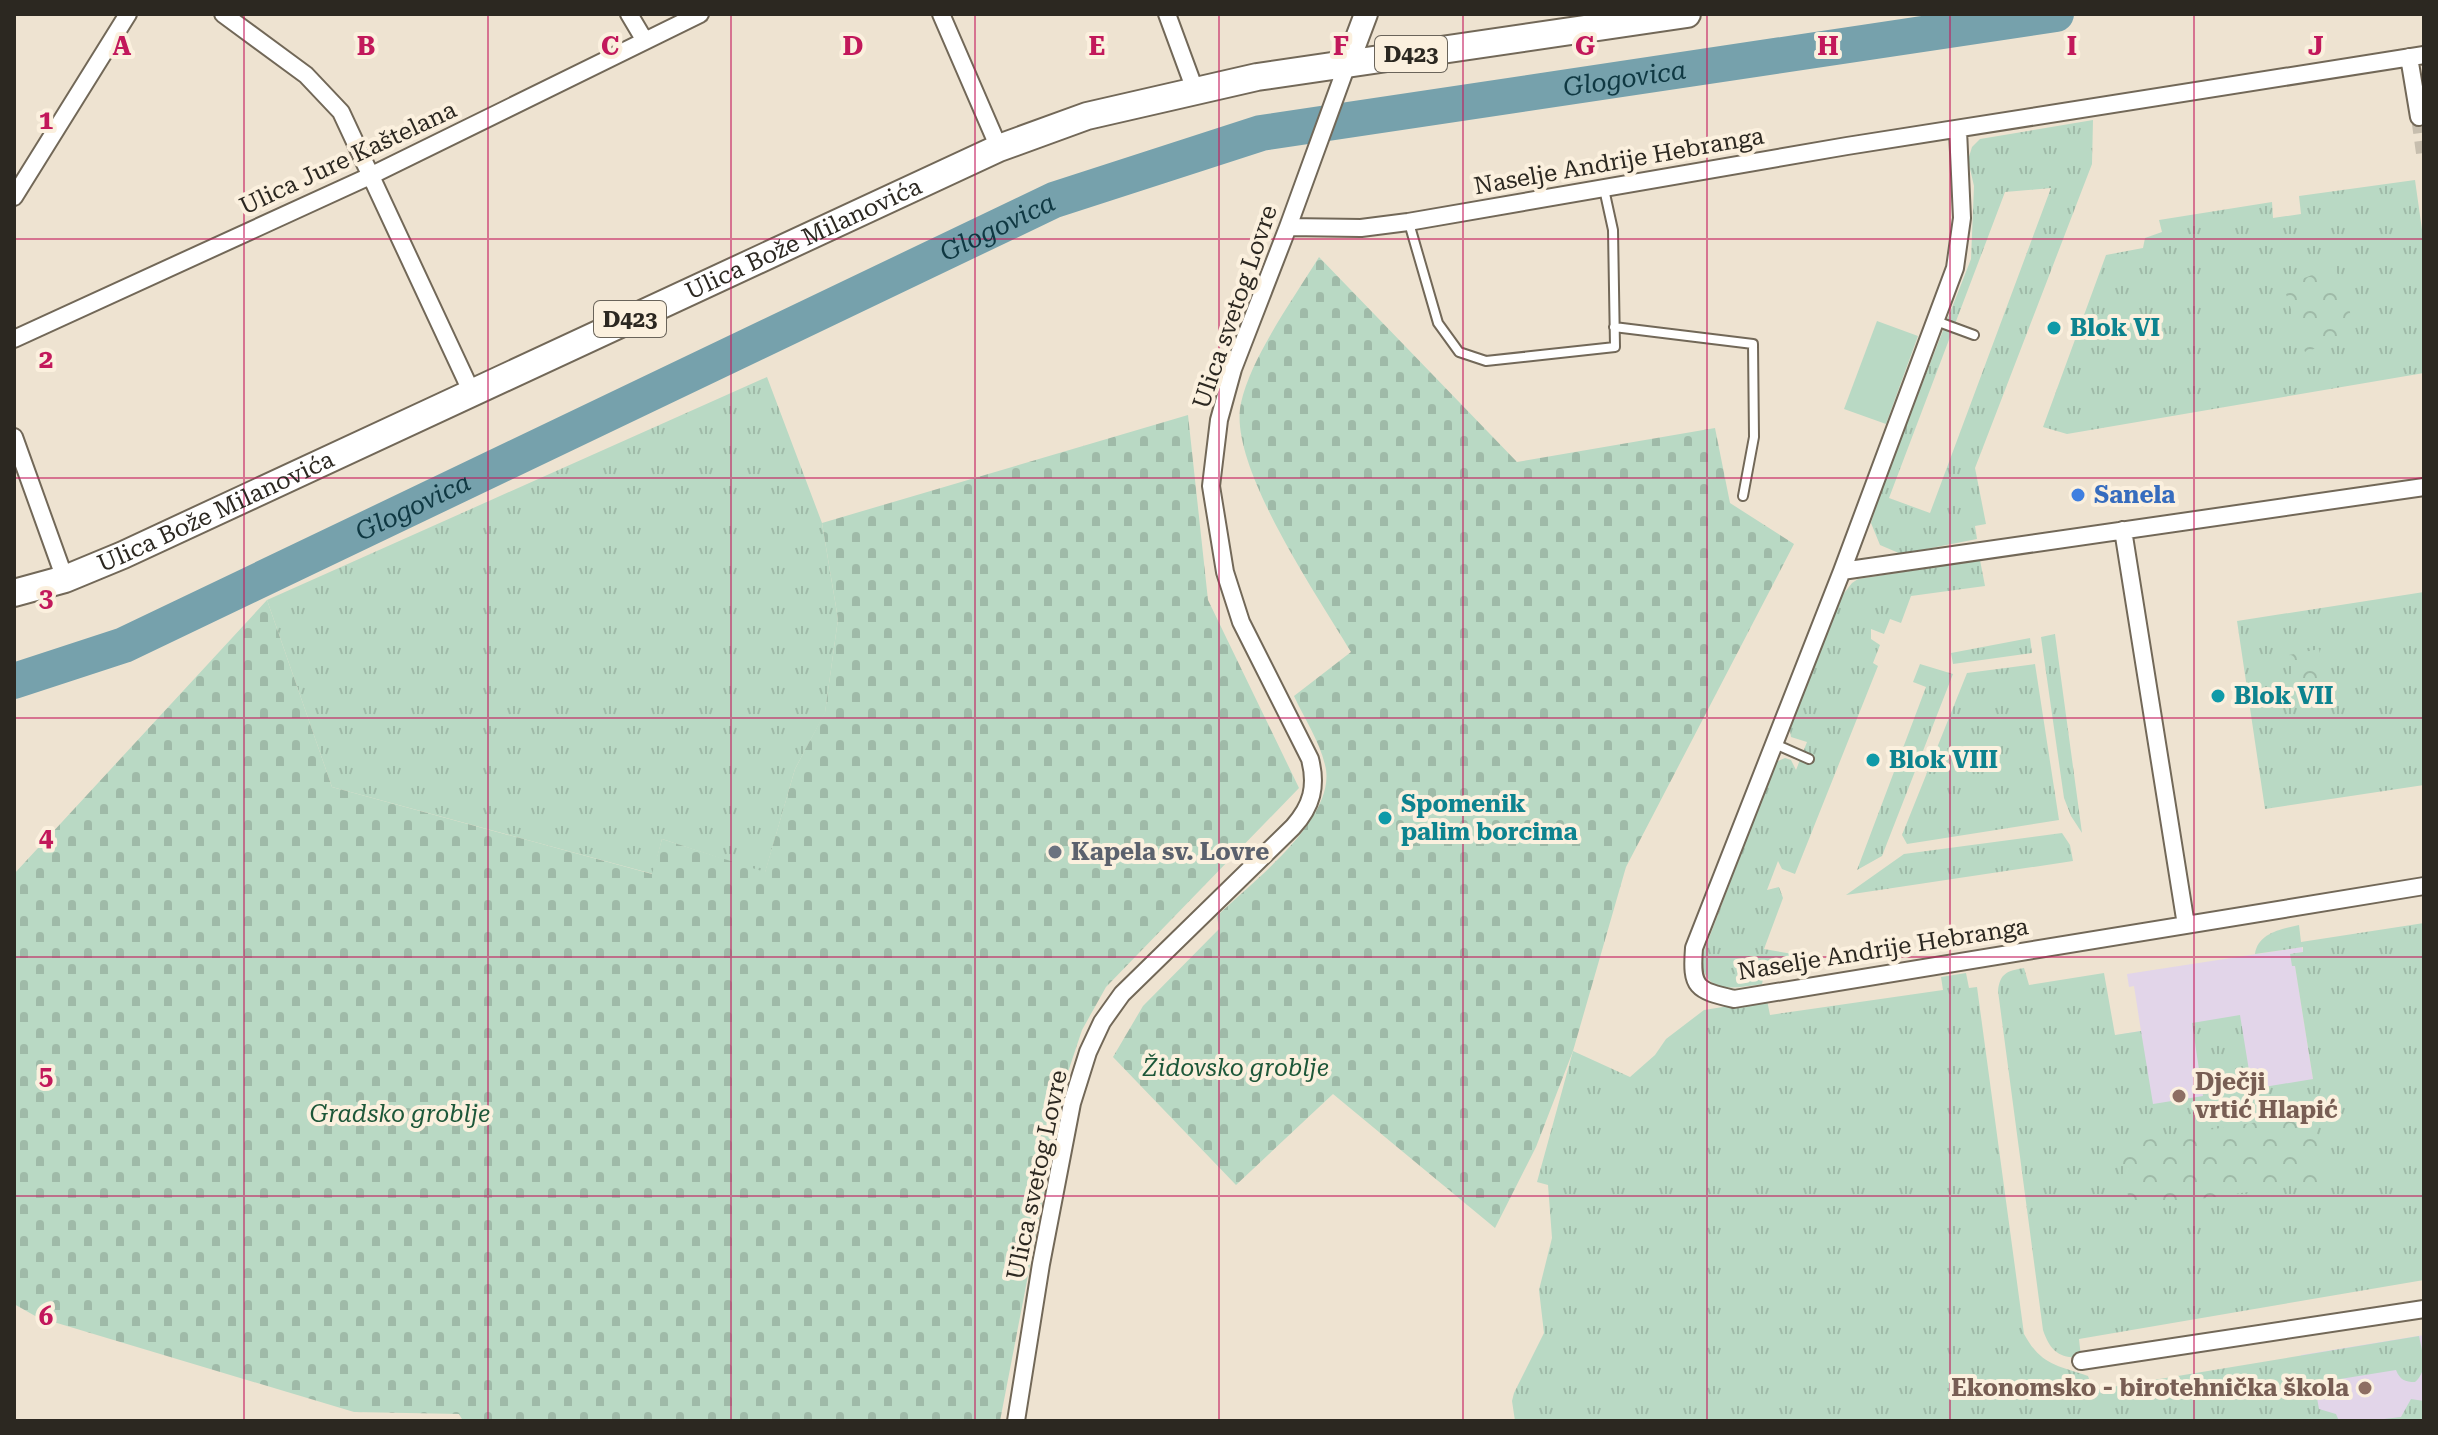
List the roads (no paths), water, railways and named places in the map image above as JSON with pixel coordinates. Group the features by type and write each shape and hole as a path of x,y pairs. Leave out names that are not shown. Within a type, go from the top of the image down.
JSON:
{"main road":[{"path":"1348,62 1366,14"},
{"name":"D423","path":"1348,62 1687,14"},
{"name":"Ulica Bože Milanovića","path":"14,593 65,579 171,533 999,148 1087,116 1195,90 1348,62"}],"street":[{"path":"14,197 128,14"},
{"path":"223,14 306,75 341,112 472,393"},
{"path":"629,14 645,41"},
{"name":"Ulica Jure Kaštelana","path":"14,339 370,176 700,14"},
{"path":"941,14 999,148"},
{"path":"1167,14 1195,90"},
{"name":"Naselje Andrije Hebranga","path":"1288,227 1361,228 1408,222 1847,146 2417,56 2419,117"},
{"name":"Ulica svetog Lovre","path":"1016,1421 1072,1103 1088,1052 1102,1022 1122,994 1293,827 1306,812 1313,792 1315,777 1310,759 1241,622 1225,572 1211,486 1219,420 1233,369 1348,62"},
{"name":"Naselje Andrije Hebranga","path":"1958,130 1962,218 1955,268 1842,571 1694,948 1692,973 1698,985 1709,993 1734,999 2424,886"},
{"path":"14,437 65,579"},
{"path":"1842,571 2424,487"},
{"path":"2123,530 2186,925"},
{"path":"2081,1361 2424,1309"}],"lane":[{"path":"1408,222 1438,323 1459,352 1486,361 1615,347 1613,230 1604,189"},
{"path":"1935,321 1974,335"},
{"path":"1614,327 1753,344 1754,437 1743,496"},
{"path":"1774,744 1809,759"}],"waterway":[{"name":"Glogovica","path":"14,681 124,645 1054,200 1261,133 2056,14"}],"tunnel":[{"path":"2419,117 2424,153"}],"place":[{"name":"Blok VI","path":"2054,328"},
{"name":"Sanela","path":"2078,495"},
{"name":"Blok VII","path":"2218,696"},
{"name":"Blok VIII","path":"1873,760"},
{"name":"Spomenik palim borcima","path":"1385,818"},
{"name":"Kapela sv. Lovre","path":"1055,852"},
{"name":"Dječji vrtić Hlapić","path":"2179,1096"},
{"name":"Ekonomsko - birotehnička škola","path":"2365,1388"}],"park label":[{"name":"Židovsko groblje","path":"1236,1068"},
{"name":"Gradsko groblje","path":"400,1114"}]}
